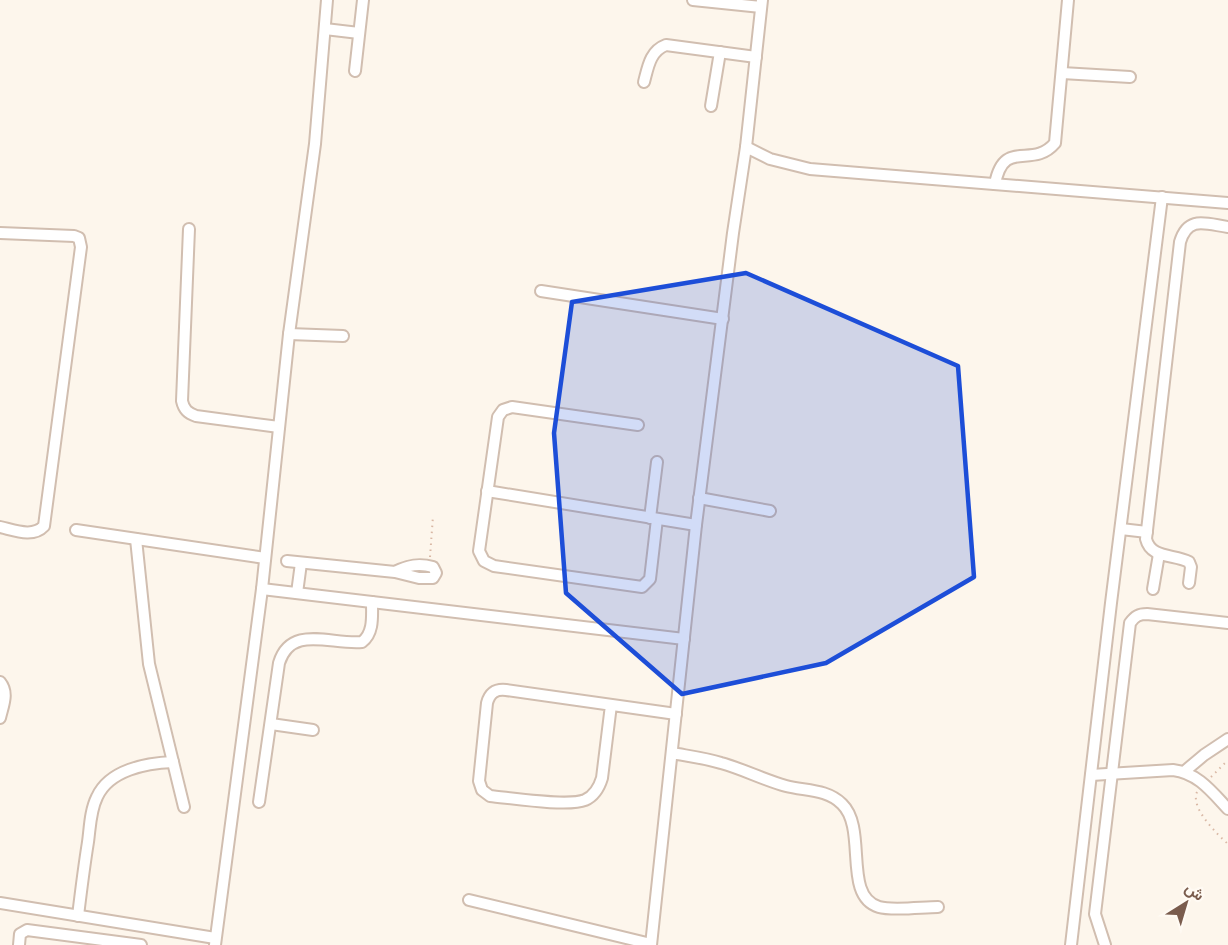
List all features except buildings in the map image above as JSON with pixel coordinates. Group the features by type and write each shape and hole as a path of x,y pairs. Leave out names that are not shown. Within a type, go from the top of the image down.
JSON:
{"street":[{"path":"0,903 215,942 262,589 290,334 315,144 327,0"},
{"path":"355,71 363,0"},
{"path":"469,900 651,944 699,498 746,147 761,3 693,0"},
{"path":"995,184 998,168 1005,161 1013,157 1048,151 1055,143 1068,0"},
{"path":"325,29 359,33"},
{"path":"644,82 653,53 666,45 756,57"},
{"path":"711,106 720,52"},
{"path":"1062,73 1130,77"},
{"path":"746,147 770,159 810,169 1228,203"},
{"path":"1071,945 1162,196"},
{"path":"1189,583 1191,567 1189,562 1154,552 1147,544 1147,532 1180,243 1185,229 1191,224 1228,227"},
{"path":"189,230 182,401 184,408 196,417 279,427"},
{"path":"0,233 74,236 79,238 81,247 44,526 40,531 34,533 0,527"},
{"path":"541,291 723,319"},
{"path":"290,334 343,336"},
{"path":"638,425 508,408 498,417 479,551 484,561 494,566 642,586 650,579 657,462"},
{"path":"487,491 696,525"},
{"path":"699,498 770,511"},
{"path":"1121,529 1147,532"},
{"path":"76,530 265,558"},
{"path":"136,539 149,664 184,807"},
{"path":"1153,589 1159,554"},
{"path":"287,561 395,572 415,565 429,566"},
{"path":"297,593 301,563"},
{"path":"262,589 684,639"},
{"path":"259,802 282,653 298,640 362,642 370,632 372,602"},
{"path":"1105,945 1095,920 1095,914 1130,623 1134,617 1147,614 1228,623"},
{"path":"0,682 6,694 0,718"},
{"path":"611,705 602,778 600,786 590,797 583,801 569,802 490,796 482,790 479,781 487,703 494,691 506,690 676,714"},
{"path":"271,724 313,730"},
{"path":"1185,771 1228,739"},
{"path":"672,753 720,763 786,786 822,792 834,797 852,817 859,882 866,898 881,908 938,907"},
{"path":"78,916 92,815 97,796 109,781 126,772 141,766 173,762"},
{"path":"1091,775 1185,771 1197,778 1228,809"},
{"path":"104,942 107,921"},
{"path":"19,945 20,934 27,930 104,942 141,945"}],"path":[{"path":"429,566 433,516"}],"highlighted area":[{"path":"746,273 958,366 974,577 826,663 682,694 566,593 554,433 572,302"}]}
